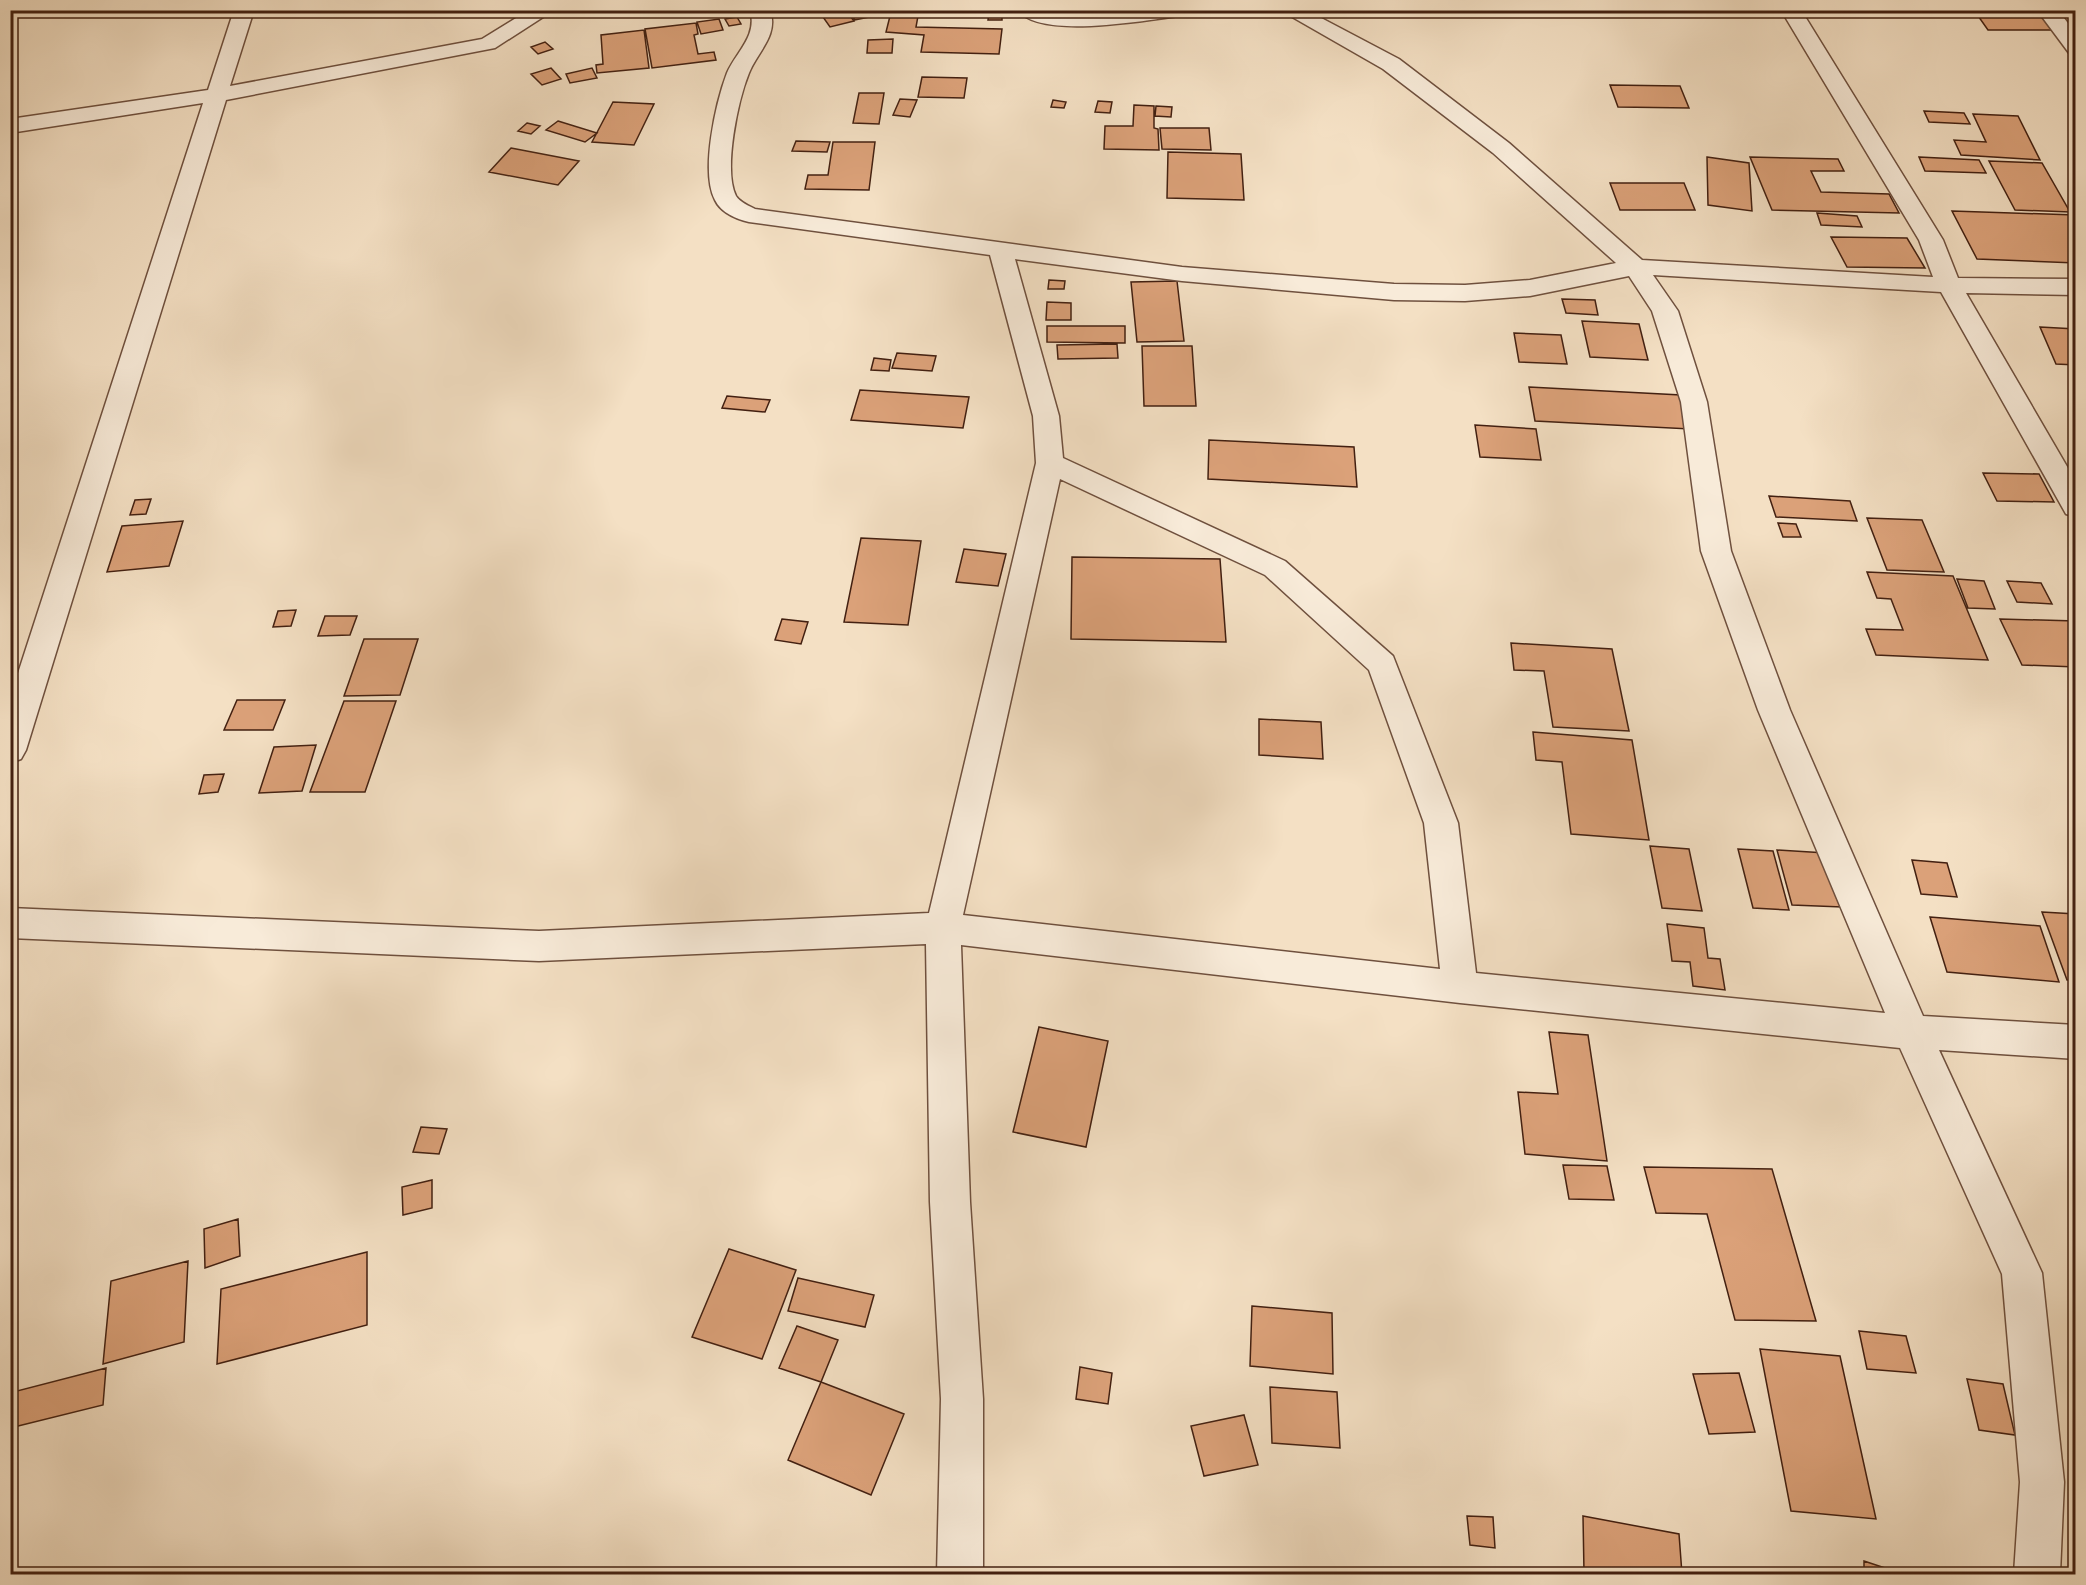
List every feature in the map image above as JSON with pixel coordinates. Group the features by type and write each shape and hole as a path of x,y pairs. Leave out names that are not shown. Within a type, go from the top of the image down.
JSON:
{"street":[{"path":"10,750 244,10"},
{"path":"10,126 216,95 488,44 544,10"},
{"path":"760,10 763,17 758,42 741,65 721,146 721,189 728,202 749,215 1182,274 1394,292 1465,293 1530,288 1635,267 1949,285 2076,286"},
{"path":"1028,10 1053,20 1080,21 1179,10"},
{"path":"1290,10 1391,64 1501,148 1635,267 1665,311 1694,402 1716,551 1774,710 1912,1032 2022,1273 2042,1482 2037,1575"},
{"path":"1791,10 1930,240 1949,285 2076,507"},
{"path":"2047,10 2076,49"},
{"path":"960,1575 962,1399 950,1202 943,928 1050,463 1046,416 1001,251"},
{"path":"1050,463 1275,568 1382,664 1441,824 1460,987"},
{"path":"10,923 539,946 943,928 1460,987 1912,1032 2076,1042"}],"building":[{"path":"848,10 893,10 894,12 855,20"},
{"path":"847,12 854,21 830,27 823,17"},
{"path":"989,13 1002,14 1002,20 988,20"},
{"path":"1976,13 2044,13 2057,30 1988,30"},
{"path":"890,16 918,16 916,27 1002,29 999,54 921,52 924,35 886,32"},
{"path":"737,17 741,24 729,26 725,19"},
{"path":"719,19 723,30 701,34 697,22"},
{"path":"696,23 698,34 694,35 698,54 714,52 716,60 652,68 645,29"},
{"path":"644,30 649,68 597,73 596,65 603,64 601,35"},
{"path":"893,39 892,53 867,53 868,40"},
{"path":"545,42 553,49 538,54 531,47"},
{"path":"551,68 561,79 542,85 531,74"},
{"path":"592,68 597,78 570,83 566,74"},
{"path":"922,77 967,78 964,98 918,97"},
{"path":"1610,85 1680,86 1689,108 1618,107"},
{"path":"859,93 884,93 879,124 853,123"},
{"path":"900,99 917,100 910,117 893,115"},
{"path":"1053,100 1066,102 1064,108 1051,107"},
{"path":"1098,101 1112,102 1110,113 1095,112"},
{"path":"613,102 654,104 634,145 592,142"},
{"path":"1134,105 1154,106 1154,128 1158,129 1159,150 1104,149 1105,126 1133,126"},
{"path":"1156,106 1172,107 1171,117 1155,116"},
{"path":"1924,111 1964,113 1970,124 1929,122"},
{"path":"1973,114 2018,116 2040,160 1961,155 1954,140 1986,142"},
{"path":"558,121 597,133 585,142 546,130"},
{"path":"527,123 540,126 531,134 518,131"},
{"path":"1160,128 1209,128 1211,150 1162,149"},
{"path":"796,141 830,142 827,152 792,151"},
{"path":"833,142 875,142 869,190 805,189 808,175 828,175"},
{"path":"511,148 579,161 558,185 489,172"},
{"path":"1168,152 1241,154 1244,200 1167,198"},
{"path":"1707,157 1749,163 1752,211 1708,205"},
{"path":"1750,157 1838,159 1844,171 1811,171 1821,192 1889,194 1899,213 1772,210"},
{"path":"1919,157 1979,160 1986,173 1925,171"},
{"path":"1989,161 2042,163 2070,212 2015,210"},
{"path":"1610,183 1684,183 1695,210 1620,210"},
{"path":"1952,211 2075,215 2076,263 1977,259"},
{"path":"1817,213 1857,216 1862,227 1821,225"},
{"path":"1831,237 1907,238 1925,268 1847,267"},
{"path":"1049,280 1065,281 1064,289 1048,289"},
{"path":"1177,281 1184,341 1137,342 1131,282"},
{"path":"1562,299 1595,300 1598,315 1566,313"},
{"path":"1047,302 1071,303 1071,320 1046,320"},
{"path":"1582,321 1639,324 1648,360 1590,357"},
{"path":"1047,326 1125,326 1125,343 1047,342"},
{"path":"2040,327 2076,329 2076,365 2056,364"},
{"path":"1514,333 1561,335 1567,364 1519,362"},
{"path":"1117,344 1118,358 1058,359 1057,345"},
{"path":"1142,346 1192,346 1196,406 1144,406"},
{"path":"897,353 936,356 932,371 892,368"},
{"path":"874,358 891,360 889,371 871,370"},
{"path":"1529,387 1681,395 1690,429 1535,421"},
{"path":"860,390 969,397 963,428 851,420"},
{"path":"727,396 770,400 765,412 722,408"},
{"path":"1475,425 1536,429 1541,460 1480,457"},
{"path":"1209,440 1354,447 1357,487 1208,479"},
{"path":"1983,473 2039,474 2054,502 1997,501"},
{"path":"1769,496 1850,501 1857,521 1776,517"},
{"path":"151,499 146,514 130,515 135,500"},
{"path":"1867,518 1922,520 1944,572 1887,570"},
{"path":"183,521 169,566 107,572 122,526"},
{"path":"1778,523 1796,524 1801,537 1783,537"},
{"path":"861,538 921,541 908,625 844,622"},
{"path":"964,549 1006,554 998,586 956,582"},
{"path":"1072,557 1220,559 1226,642 1071,639"},
{"path":"1867,572 1953,576 1988,660 1876,655 1866,629 1903,630 1891,599 1877,598"},
{"path":"1957,579 1984,581 1995,609 1968,608"},
{"path":"2007,581 2041,583 2052,604 2017,602"},
{"path":"296,610 291,626 273,627 278,611"},
{"path":"325,616 357,616 350,635 318,636"},
{"path":"782,619 808,622 801,644 775,640"},
{"path":"2000,619 2076,621 2076,667 2022,665"},
{"path":"364,639 418,639 400,695 344,696"},
{"path":"1511,643 1612,649 1629,731 1553,727 1544,671 1514,670"},
{"path":"237,700 285,700 273,730 224,730"},
{"path":"344,701 396,701 365,792 310,792"},
{"path":"1259,719 1321,722 1323,759 1259,755"},
{"path":"1533,732 1632,740 1649,840 1571,834 1562,762 1536,760"},
{"path":"316,745 302,791 259,793 274,747"},
{"path":"224,774 218,792 199,794 204,775"},
{"path":"1650,846 1689,849 1702,911 1662,908"},
{"path":"1738,849 1773,851 1789,910 1753,908"},
{"path":"1777,850 1826,853 1842,907 1792,905"},
{"path":"1912,860 1947,863 1957,897 1921,894"},
{"path":"2042,912 2076,914 2076,980 2067,980"},
{"path":"1930,917 2040,926 2059,982 1947,972"},
{"path":"1667,924 1704,928 1708,958 1720,959 1725,990 1693,986 1690,962 1672,961"},
{"path":"1039,1027 1108,1041 1086,1147 1013,1132"},
{"path":"1549,1032 1588,1035 1607,1161 1525,1154 1518,1092 1558,1094"},
{"path":"421,1127 447,1129 439,1154 413,1152"},
{"path":"1563,1165 1607,1166 1614,1200 1569,1199"},
{"path":"1644,1167 1772,1169 1816,1321 1735,1320 1707,1214 1656,1213"},
{"path":"432,1180 432,1208 403,1215 402,1187"},
{"path":"238,1219 240,1256 205,1268 204,1229"},
{"path":"729,1249 796,1270 762,1359 692,1337"},
{"path":"367,1252 367,1325 217,1364 221,1289"},
{"path":"188,1261 184,1342 103,1364 111,1281"},
{"path":"798,1278 874,1295 865,1327 788,1311"},
{"path":"1252,1306 1332,1313 1333,1374 1250,1366"},
{"path":"797,1326 838,1340 821,1382 779,1368"},
{"path":"1859,1331 1906,1336 1916,1373 1867,1369"},
{"path":"1760,1349 1840,1356 1876,1519 1791,1511"},
{"path":"1080,1367 1112,1373 1108,1404 1076,1399"},
{"path":"106,1368 103,1405 10,1428 13,1392"},
{"path":"1739,1373 1755,1432 1709,1434 1693,1374"},
{"path":"1967,1379 2003,1384 2015,1435 1979,1430"},
{"path":"821,1382 904,1414 871,1495 788,1460"},
{"path":"1270,1387 1337,1392 1340,1448 1272,1443"},
{"path":"1244,1415 1258,1465 1204,1476 1191,1426"},
{"path":"1467,1516 1493,1517 1495,1548 1470,1545"},
{"path":"1583,1516 1679,1534 1682,1574 1584,1572"},
{"path":"1864,1561 1903,1574 1864,1574"}]}
